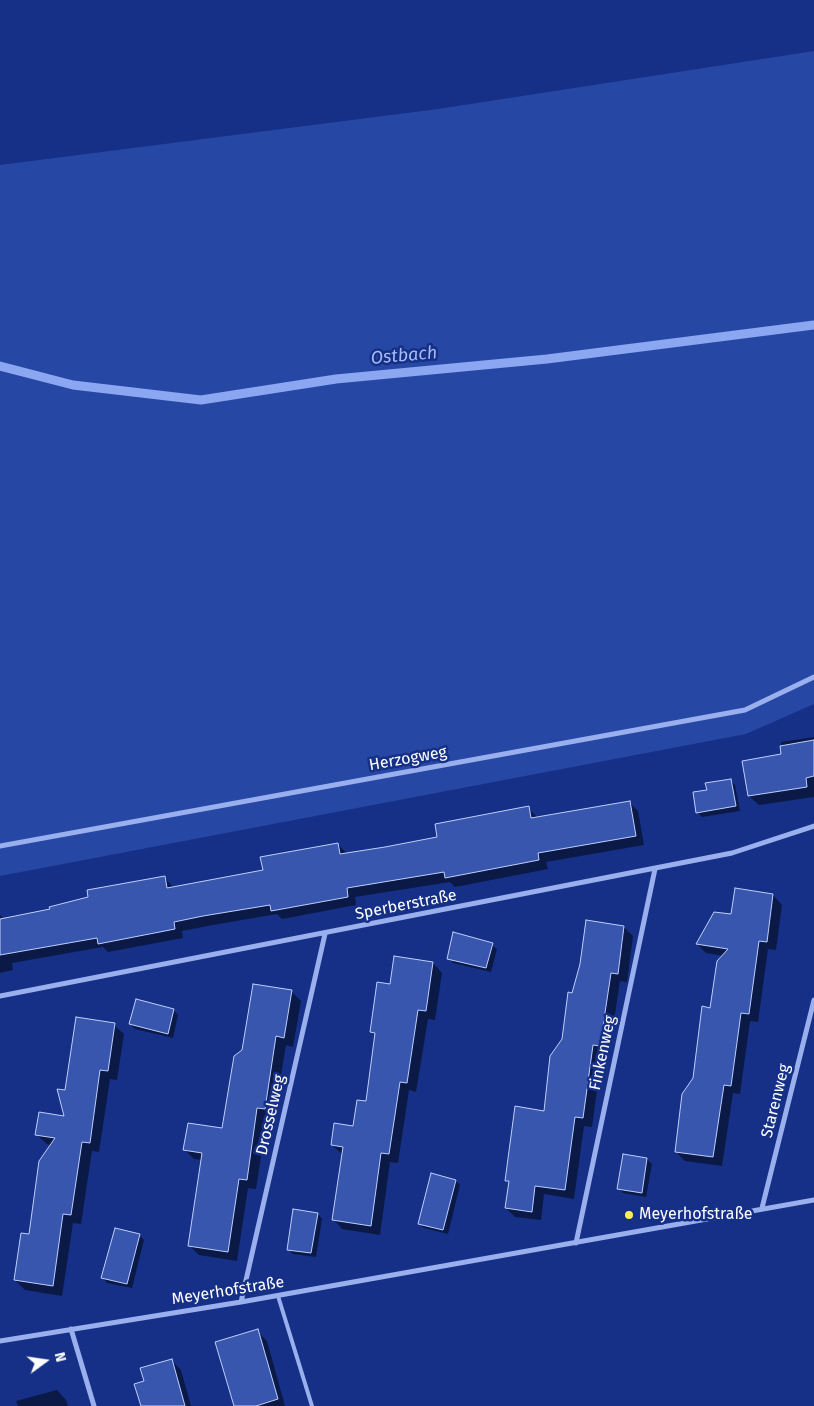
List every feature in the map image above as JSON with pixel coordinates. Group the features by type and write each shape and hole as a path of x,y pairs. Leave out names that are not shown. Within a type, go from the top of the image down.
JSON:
{"street":[{"name":"Herzogweg","path":"0,846 745,710 814,677"},
{"name":"Sperberstraße","path":"0,996 732,853 814,826"},
{"name":"Finkenweg","path":"576,1243 655,869"},
{"name":"Drosselweg","path":"241,1302 325,934"},
{"name":"Starenweg","path":"762,1208 814,1000"},
{"name":"Meyerhofstraße","path":"0,1341 278,1296 814,1200"},
{"path":"71,1330 94,1406"}],"lane":[{"path":"278,1296 312,1406"}],"shaded area":[{"path":"814,51 814,704 746,734 0,876 0,165 438,109"}],"building":[{"path":"814,740 814,776 806,778 807,787 748,796 742,761 781,754 780,746"},
{"path":"731,779 736,806 696,813 693,792 707,790 705,783"},
{"path":"630,801 636,836 538,853 539,860 445,878 444,872 347,888 348,897 271,911 270,905 203,916 174,922 175,929 98,944 97,938 0,955 0,919 50,909 49,907 88,897 87,890 165,876 167,888 263,870 260,857 338,843 340,854 385,847 437,837 435,824 529,806 531,818"},
{"path":"735,888 773,894 767,942 759,941 749,1014 741,1013 731,1086 724,1085 713,1157 675,1152 682,1094 693,1078 702,1006 710,1008 717,961 728,949 696,944 714,912 731,914"},
{"path":"586,920 624,926 618,974 611,973 600,1046 593,1045 583,1118 575,1117 565,1190 535,1186 532,1212 505,1208 509,1181 505,1181 515,1106 544,1111 550,1056 562,1039 568,992 572,993 580,964"},
{"path":"453,932 493,943 486,968 447,959"},
{"path":"394,956 433,962 426,1011 418,1010 407,1083 400,1082 389,1154 381,1153 371,1226 332,1220 343,1147 331,1145 334,1123 353,1126 357,1100 366,1101 375,1033 370,1032 377,982 390,984"},
{"path":"253,984 292,990 284,1038 276,1036 265,1109 257,1108 247,1180 239,1179 228,1252 188,1246 202,1153 183,1150 188,1123 222,1128 234,1056 242,1050"},
{"path":"136,999 174,1009 168,1034 129,1024"},
{"path":"76,1017 115,1023 108,1071 100,1070 90,1143 82,1142 71,1215 63,1214 53,1286 14,1280 21,1233 29,1234 39,1161 55,1138 35,1135 39,1112 64,1116 57,1089 65,1090"},
{"path":"623,1154 647,1158 642,1193 617,1189"},
{"path":"431,1173 456,1180 443,1230 418,1224"},
{"path":"293,1209 318,1213 311,1253 287,1250"},
{"path":"115,1228 140,1234 127,1284 101,1278"},
{"path":"258,1329 278,1399 256,1406 234,1406 215,1342"},
{"path":"172,1359 185,1406 141,1406 134,1384 144,1381 140,1368"}],"waterway":[{"name":"Ostbach","path":"0,366 73,385 201,400 336,379 547,359 814,325"}],"place":[{"name":"Meyerhofstraße","path":"629,1215"}]}
